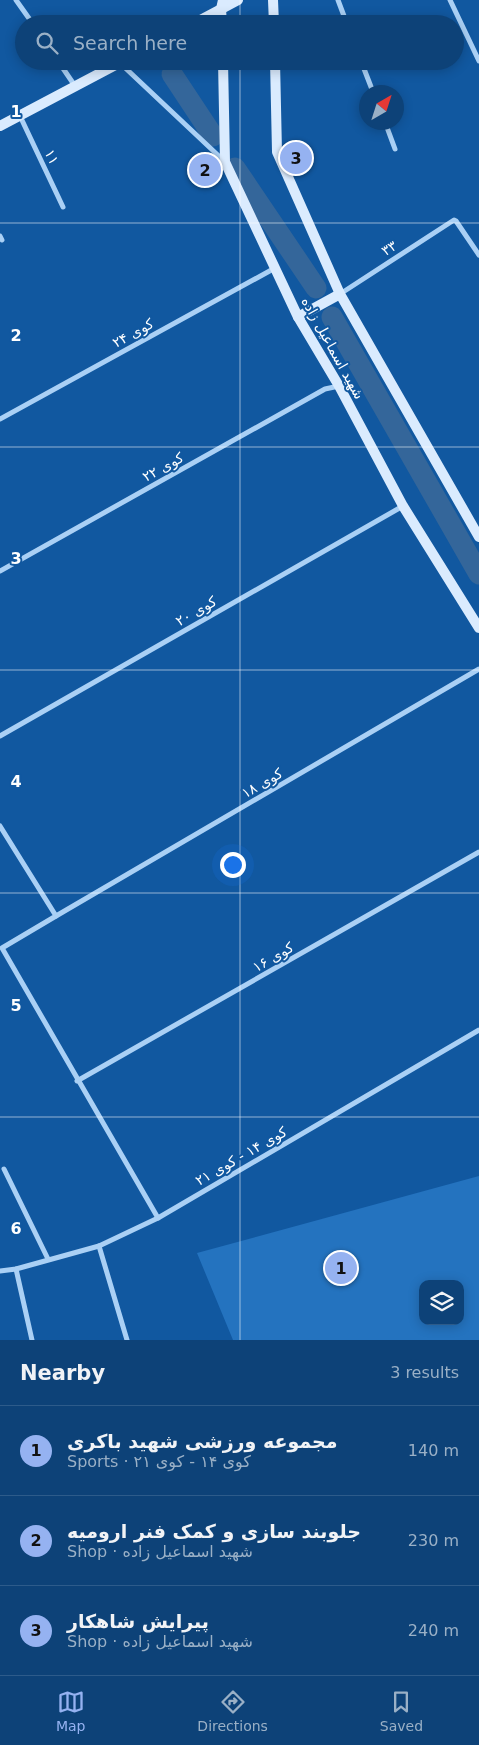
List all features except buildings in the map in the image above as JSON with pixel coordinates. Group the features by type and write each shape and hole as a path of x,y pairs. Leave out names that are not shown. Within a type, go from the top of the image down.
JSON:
{"street":[{"path":"16,0 27,15"},
{"path":"207,15 222,5 238,0"},
{"path":"273,0 274,15"},
{"path":"338,0 344,15"},
{"path":"450,0 457,15"},
{"path":"464,29 479,61"},
{"path":"64,70 75,86"},
{"path":"0,126 106,70"},
{"path":"129,70 226,162"},
{"name":"شهید اسماعیل زاده","path":"223,70 226,162 298,316 339,386 403,506 479,628"},
{"path":"275,70 277,152 340,294 479,537"},
{"path":"364,70 370,85"},
{"name":"۱۱","path":"20,116 63,207"},
{"path":"387,130 394,149"},
{"name":"۳۳","path":"340,294 450,221 456,221 479,255"},
{"name":"کوی ۲۴","path":"0,419 276,267"},
{"path":"298,316 340,294"},
{"name":"کوی ۲۲","path":"0,571 326,390 339,386"},
{"name":"کوی ۲۰","path":"0,736 403,506"},
{"name":"کوی ۱۸","path":"77,1081 2,948 479,669"},
{"path":"0,826 56,916"},
{"name":"کوی ۱۶","path":"77,1081 479,852"},
{"name":"کوی ۱۴ - کوی ۲۱","path":"0,1271 98,1246 158,1218 479,1030"},
{"path":"77,1081 158,1218"},
{"path":"4,1169 48,1259"},
{"path":"98,1246 127,1340"},
{"path":"16,1268 32,1340"}],"shaded area":[{"path":"479,1176 479,1340 233,1340 197,1253"}],"waterway":[{"path":"172,74 213,136"},
{"path":"235,168 316,288"},
{"path":"332,317 479,574"}],"place":[{"name":"پیرایش شاهکار","path":"296,158"},
{"name":"جلوبند سازی و کمک فنر ارومیه","path":"205,170"},
{"name":"مجموعه ورزشی شهید باکری","path":"341,1268"}]}
